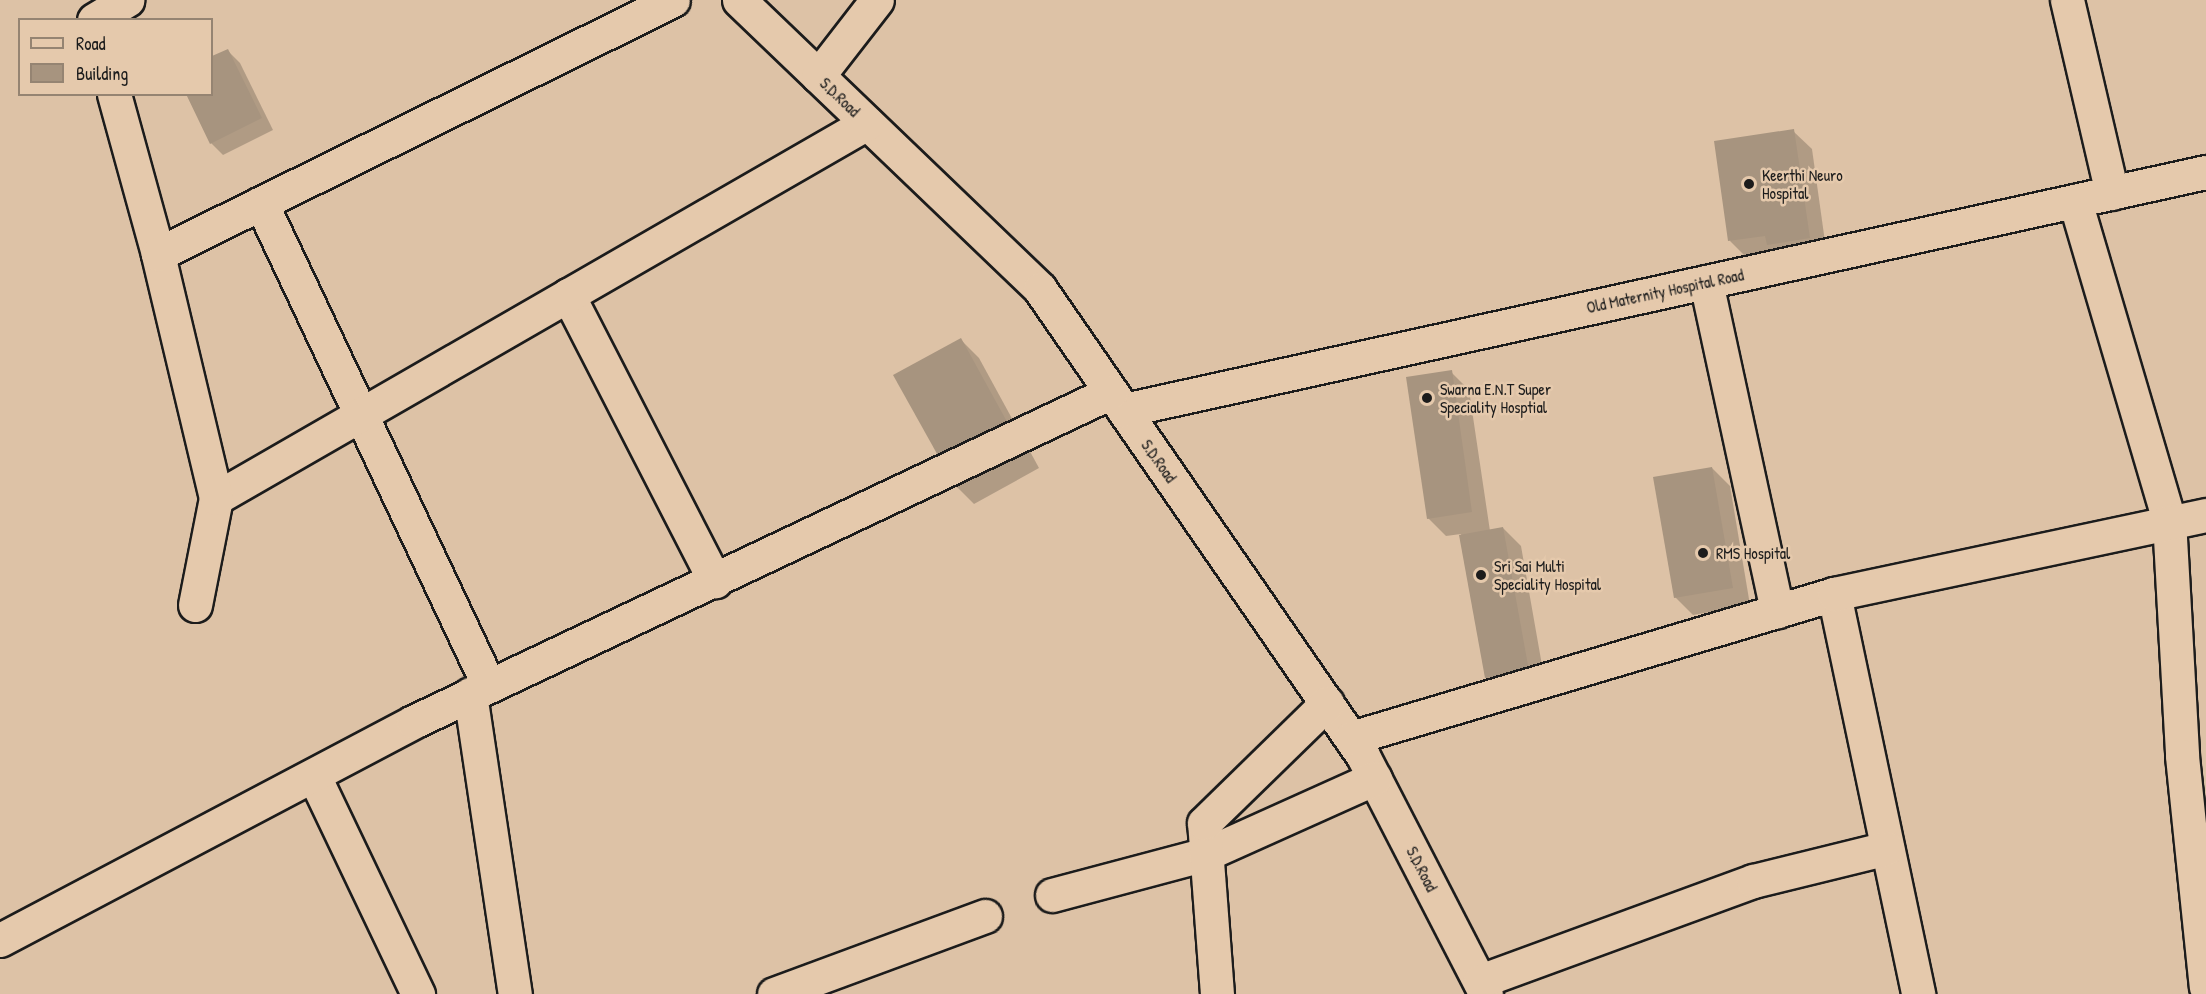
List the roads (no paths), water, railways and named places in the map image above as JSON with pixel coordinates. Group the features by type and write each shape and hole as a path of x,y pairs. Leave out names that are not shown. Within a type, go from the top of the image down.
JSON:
{"street":[{"path":"97,18 127,0"},
{"path":"158,254 673,0"},
{"name":"S.D.Road","path":"739,0 1040,290 1351,738 1375,778 1483,988"},
{"path":"818,76 877,0"},
{"path":"2067,0 2112,193"},
{"path":"115,96 158,254 216,498 195,605"},
{"path":"216,498 867,123"},
{"name":"Old Maternity Hospital Road","path":"0,940 479,690 714,581 1117,401 1706,282 2206,172"},
{"path":"2075,201 2169,520 2182,756 2206,987"},
{"path":"261,203 360,414 479,690 515,994"},
{"path":"1706,282 1778,611"},
{"path":"568,295 714,581"},
{"path":"1351,738 1834,594 2169,520 2206,515"},
{"path":"1834,594 1918,994"},
{"path":"1217,994 1204,823 1327,703"},
{"path":"314,776 418,994"},
{"path":"1052,895 1206,854 1375,778"},
{"path":"1483,988 1753,881 1887,848"},
{"path":"774,994 985,916"}],"place":[{"name":"Keerthi Neuro Hospital","path":"1749,184"},
{"name":"Swarna E.N.T Super Speciality Hosptial","path":"1427,398"},
{"name":"RMS Hospital","path":"1703,553"},
{"name":"Sri Sai Multi Speciality Hospital","path":"1481,575"}]}
